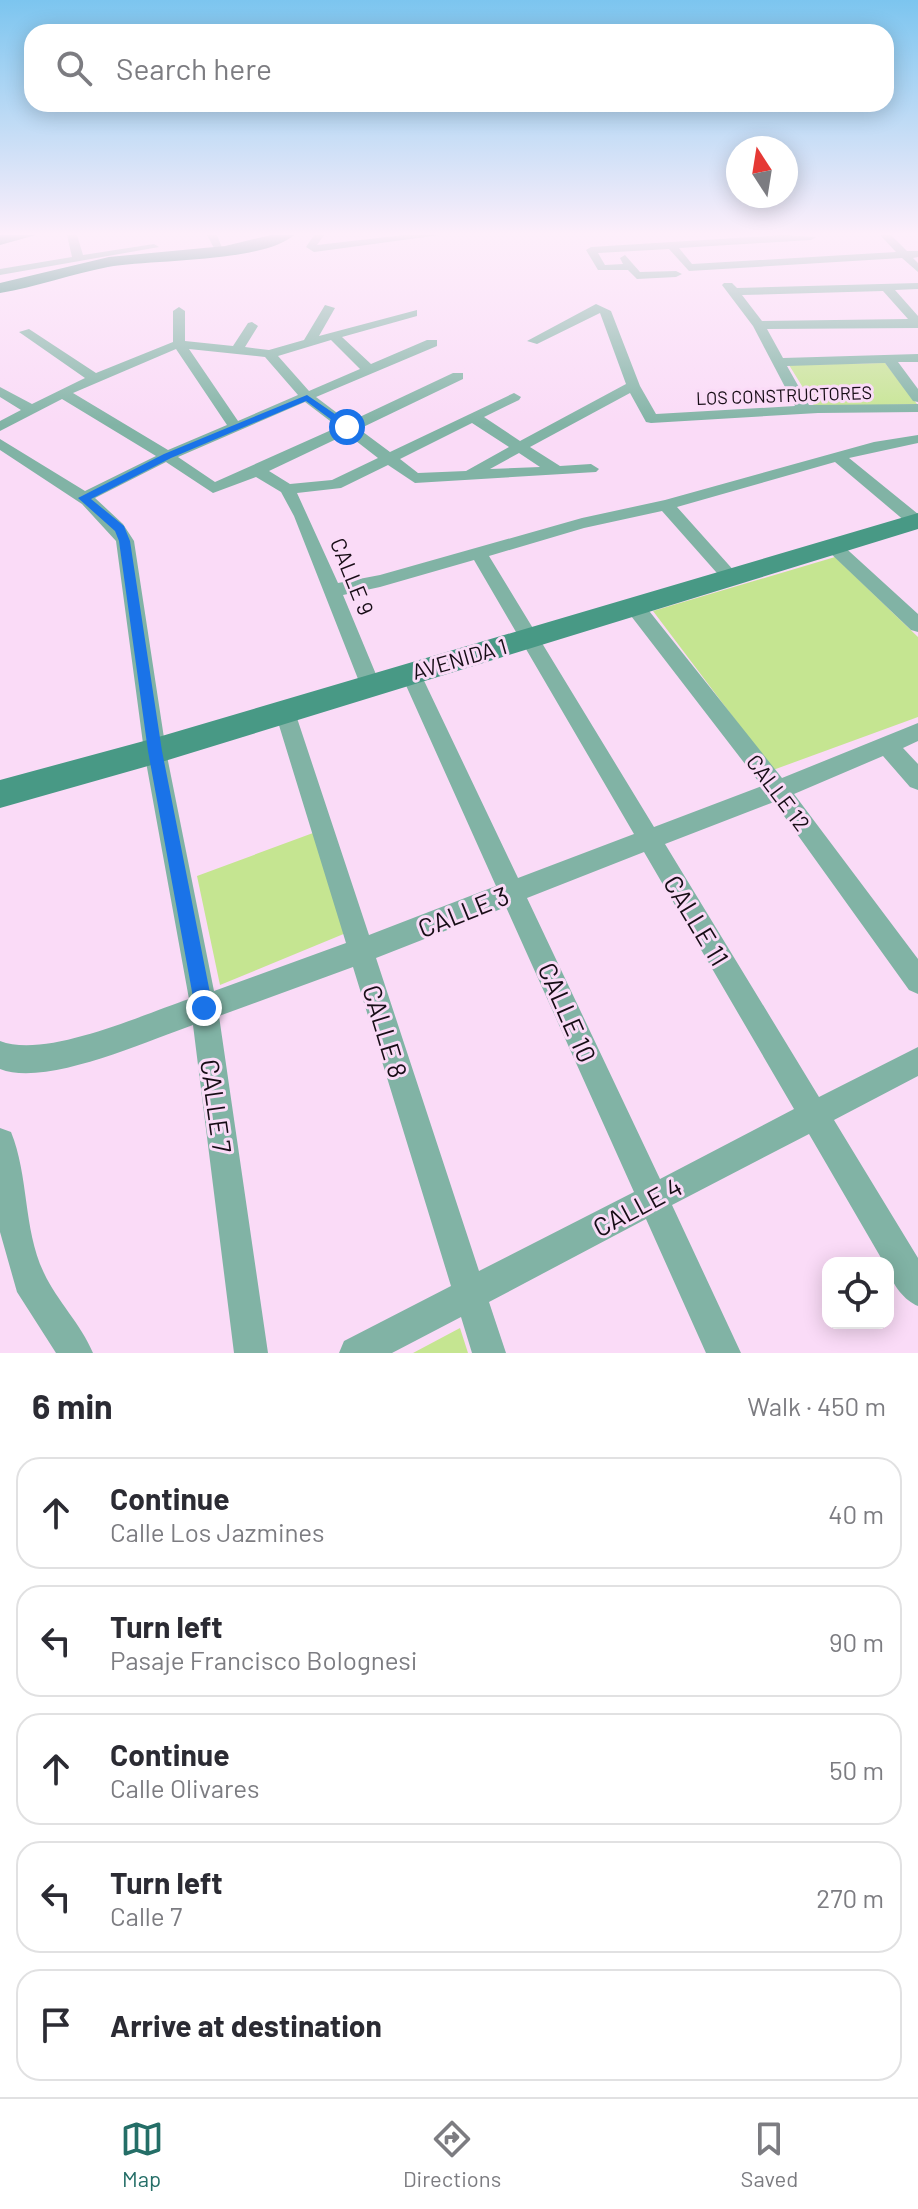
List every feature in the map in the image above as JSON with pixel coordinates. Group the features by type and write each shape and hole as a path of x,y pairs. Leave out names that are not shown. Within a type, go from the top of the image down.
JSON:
{"street":[{"path":"738,298 759,325 804,410"},
{"path":"896,298 918,323"},
{"path":"307,345 329,308"},
{"path":"466,476 633,386 605,311 596,308 581,313 533,341"},
{"path":"179,311 179,344 235,427"},
{"path":"0,427 94,378 146,354 179,344 269,354 413,313"},
{"path":"759,325 918,323"},
{"path":"236,351 252,326"},
{"path":"25,332 94,378"},
{"path":"334,336 369,370"},
{"path":"83,498 167,456 432,343"},
{"path":"269,354 307,397 418,479 591,469"},
{"path":"779,362 918,358"},
{"path":"889,359 918,398"},
{"path":"62,393 167,456 213,488 257,471 458,376"},
{"name":"LOS CONSTRUCTORES","path":"633,386 651,419 804,410 918,408"},
{"path":"0,391 32,410"},
{"path":"257,471 287,489 335,485 514,397"},
{"path":"473,417 557,471"},
{"path":"333,590 380,581 477,551 666,505 879,445 918,439"},
{"name":"CALLE 7","path":"0,443 83,498 120,529 125,541 155,751 204,1008 251,1353"},
{"path":"838,457 917,522"},
{"name":"CALLE 9","path":"287,489 302,516 370,684"},
{"path":"666,505 730,577"},
{"name":"AVENIDA 1","path":"0,794 155,751 284,709 917,522"},
{"path":"833,546 918,625"},
{"name":"CALLE 11","path":"477,551 918,1289"},
{"name":"CALLE 12","path":"635,607 778,790 918,981"},
{"name":"CALLE 10","path":"410,672 724,1353"},
{"name":"CALLE 8","path":"284,709 489,1353"},
{"name":"CALLE 3","path":"0,1055 13,1060 47,1060 204,1008 778,790 918,732"},
{"path":"886,744 918,780"},
{"name":"CALLE 4","path":"356,1353 918,1061"},
{"path":"0,1151 13,1224 29,1280 76,1353"}],"green space":[{"path":"885,363 917,404 815,407 789,365"},
{"path":"835,557 918,637 918,717 773,770 653,611"},
{"path":"313,833 346,933 220,985 197,876"},
{"path":"460,1328 468,1353 413,1353"}],"route":[{"path":"204,1008 155,751 125,541 120,529 83,498 167,456 307,397 347,427"}]}
